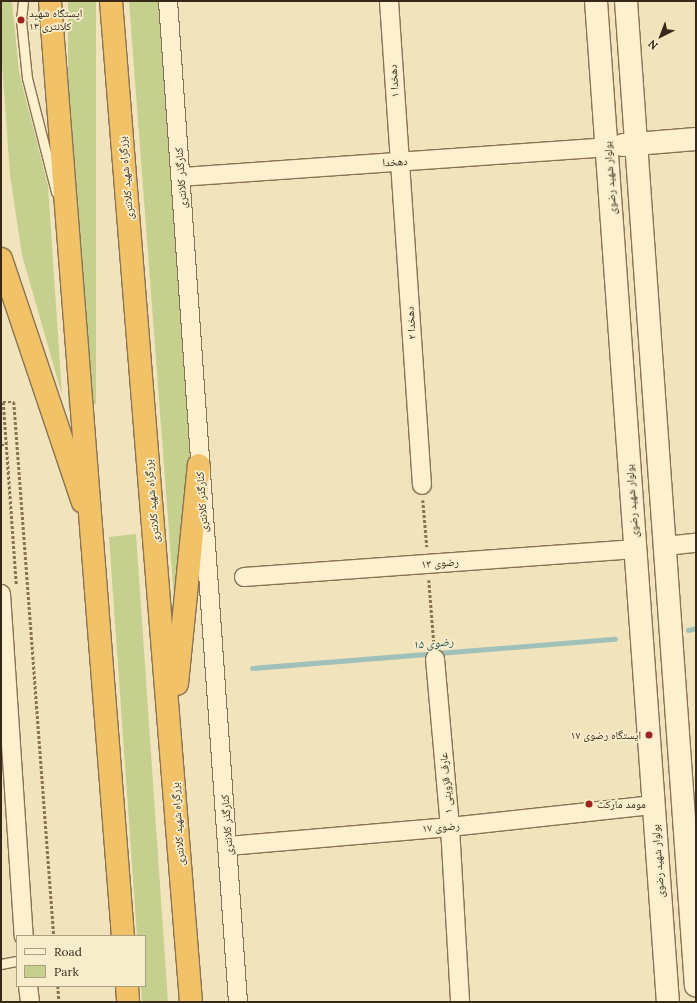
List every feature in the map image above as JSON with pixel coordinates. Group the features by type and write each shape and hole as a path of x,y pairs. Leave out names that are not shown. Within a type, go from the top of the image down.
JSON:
{"highway":[{"path":"50,1 69,247 87,445 90,522 123,935"},
{"name":"بزرگراه شهید کلانتری","path":"111,1 172,740 190,1002"},
{"path":"1,259 90,522"},
{"path":"172,740 199,465"},
{"path":"127,987 128,1002"}],"street":[{"name":"کنارگذر کلانتری","path":"168,1 182,177 199,465 228,846 238,1002"},
{"name":"دهخدا ۱","path":"388,1 399,162"},
{"name":"بولوار شهید رضوی","path":"596,1 608,147 668,1002"},
{"path":"626,1 665,546 690,820 696,986"},
{"path":"608,147 696,139"},
{"name":"دهخدا","path":"182,177 608,147"},
{"name":"دهخدا ۲","path":"399,162 422,485"},
{"path":"665,546 696,543"},
{"name":"رضوی ۱۳","path":"244,577 636,549"},
{"path":"1,594 24,935"},
{"name":"عارف قزوینی ۱","path":"435,659 450,827 460,1002"},
{"name":"رضوی ۱۷","path":"228,846 450,827 654,805"},
{"path":"28,987 30,1002"}],"lane":[{"path":"23,1 21,20 27,78 69,247"},
{"path":"1,964 16,961"}],"path":[{"path":"3,402 14,402 54,935"},
{"path":"1,445 6,445"},
{"path":"58,987 59,1002"}],"green space":[{"path":"1,1 12,1 19,72 48,186 62,395 22,255 10,175 1,49"},
{"path":"68,1 96,1 96,404 68,404"},
{"path":"129,1 161,1 191,447 187,498 174,598"},
{"path":"136,534 168,1002 142,1002 141,987 146,987 146,935 137,935 109,537"}],"waterway":[{"path":"688,630 696,628"},
{"name":"رضوی ۱۵","path":"252,668 615,639"}],"place":[{"name":"ایستگاه شهید کلانتری ۱۳","path":"21,20"},
{"name":"ایستگاه رضوی ۱۷","path":"649,735"},
{"name":"مومد مارکت","path":"589,804"}]}
